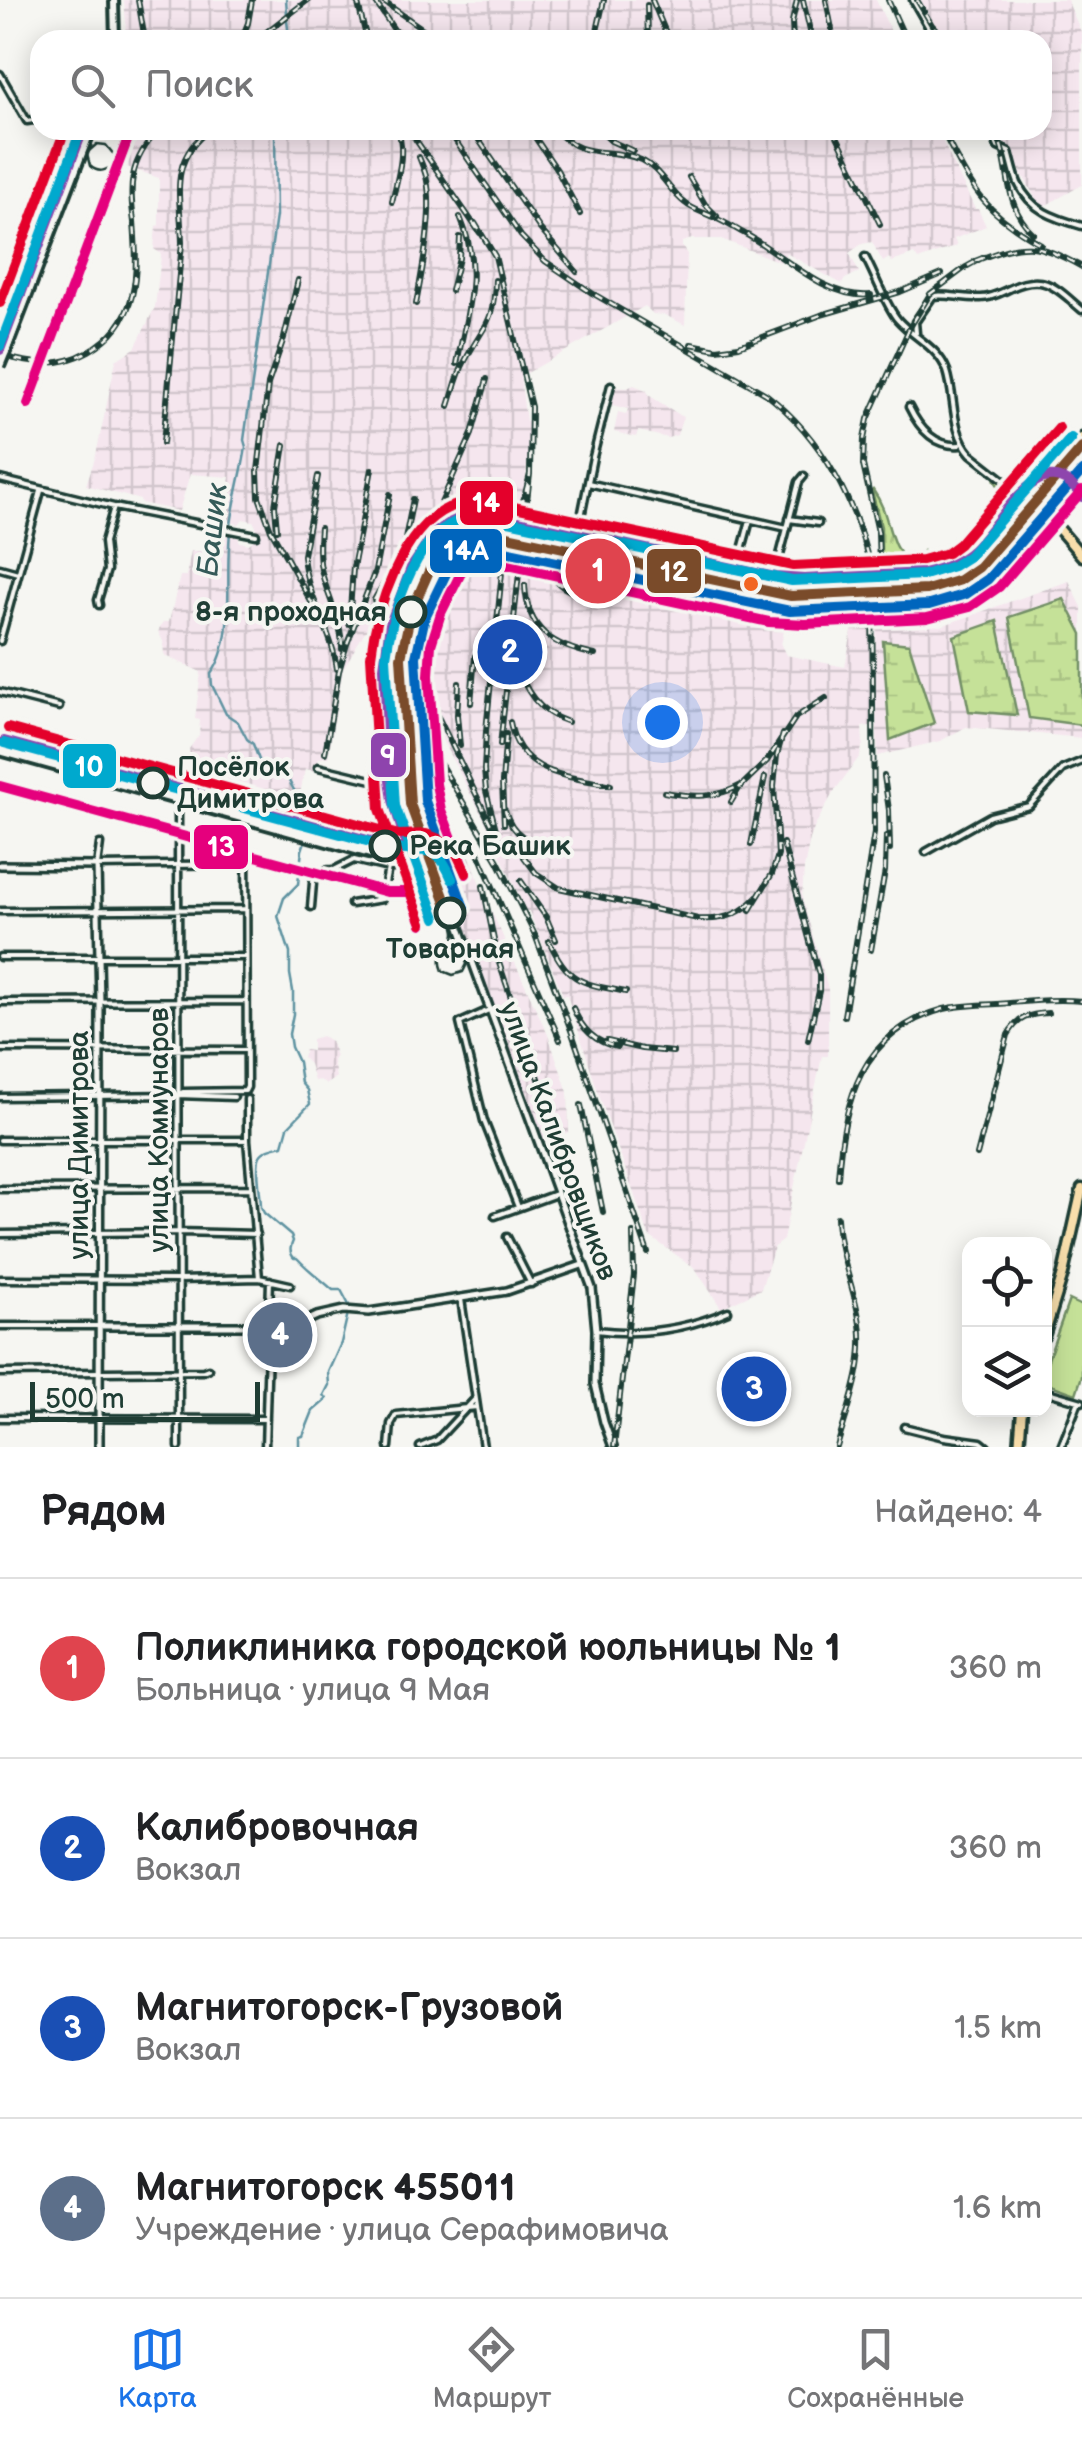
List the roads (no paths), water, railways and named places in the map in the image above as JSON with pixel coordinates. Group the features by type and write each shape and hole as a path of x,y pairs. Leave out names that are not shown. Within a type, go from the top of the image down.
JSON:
{"main road":[{"path":"114,0 115,30"},
{"path":"0,366 87,140"},
{"path":"1034,504 1082,438"},
{"path":"733,585 804,592 860,592 935,585 969,571 1082,451"},
{"path":"1034,504 1082,556"},
{"path":"405,865 409,823 404,641 436,560 448,543 484,534 574,547 791,598 860,592"},
{"path":"0,752 391,858 416,870 430,856 406,788"},
{"path":"391,858 415,841 424,841"},
{"path":"1047,1327 1082,1190"},
{"path":"1019,1447 1021,1417"}],"street":[{"path":"913,0 931,30"},
{"path":"0,74 30,121"},
{"path":"995,140 998,147 1009,152 1018,182 1040,212 1082,226"},
{"path":"865,257 897,320 937,354 946,367 963,445 1034,504"},
{"path":"916,334 917,317 936,295 990,297 1024,282 1041,281 1053,286 1082,310"},
{"path":"574,547 611,385"},
{"path":"908,407 917,424 942,444 963,445"},
{"path":"771,590 799,482 804,476"},
{"path":"0,479 256,535"},
{"path":"588,483 786,528"},
{"path":"0,641 42,489"},
{"path":"99,606 107,570 104,542 114,506"},
{"path":"789,519 818,524"},
{"path":"733,585 750,520"},
{"path":"0,568 18,574"},
{"path":"0,692 59,707"},
{"path":"926,852 990,816 1024,809 1064,769 1082,761"},
{"path":"318,767 406,788"},
{"name":"улица Коммунаров","path":"178,813 179,1447"},
{"path":"0,1097 245,1091 246,834"},
{"name":"улица Димитрова","path":"99,1447 100,844"},
{"name":"улица Калибровщиков","path":"430,856 592,1288 596,1384 613,1447"},
{"path":"311,907 314,870 334,870 354,860 388,868 402,869 405,865"},
{"path":"0,865 246,864"},
{"path":"351,904 382,900 388,868"},
{"path":"416,870 439,880"},
{"path":"0,910 244,909"},
{"path":"0,957 246,958"},
{"path":"0,1002 246,1002"},
{"path":"490,1010 460,1023 484,1121 518,1207"},
{"path":"0,1049 246,1050"},
{"path":"224,1094 234,1097"},
{"path":"247,1099 259,1278"},
{"path":"0,1140 247,1140"},
{"path":"0,1189 250,1188"},
{"path":"495,1216 558,1193"},
{"path":"0,1234 256,1234"},
{"path":"507,1236 531,1284"},
{"path":"0,1326 296,1324 344,1310 369,1312 514,1290 583,1265"},
{"path":"0,1279 259,1278 290,1285"},
{"path":"265,1447 270,1280"},
{"path":"462,1299 483,1447"},
{"path":"596,1330 654,1332 728,1311"},
{"path":"0,1373 208,1369"},
{"path":"1052,1393 1081,1401 1061,1447"},
{"path":"420,1447 436,1440 476,1399"},
{"path":"389,1447 396,1415 476,1407"},
{"path":"0,1418 266,1419"},
{"path":"904,1427 980,1442 987,1447"}],"waterway":[{"name":"Башик","path":"286,0 288,30"},
{"name":"Башик","path":"275,140 276,216 246,447 230,534 224,646 211,674 226,714 238,722 259,760 278,769 289,781 305,810 309,829 298,884 284,898 278,916 290,953 291,1047 310,1104 288,1127 283,1145 260,1156 261,1207 291,1236 294,1258 333,1290 341,1290 349,1305"},
{"name":"Башик","path":"299,1447 299,1437 303,1436 313,1411 327,1399 324,1395 329,1385 328,1372 341,1343 348,1313"}],"tram line":[{"name":"9","path":"0,350 79,140"},
{"path":"87,154 90,166 100,171 114,162 115,156 106,145 97,144 89,151"},
{"name":"9","path":"4,741 407,848 389,773 384,667 390,624 411,568 433,535 447,524 460,518 495,516 775,577 804,579 937,570 973,550 1009,506 1037,481 1052,477 1067,481 1082,497"},
{"path":"1042,495 1053,492 1063,498"},
{"path":"415,864 424,856 424,845"},
{"path":"438,885 455,933 441,964 443,971 453,975 463,972 467,964 450,913"}],"railway":[{"path":"138,0 143,30"},
{"path":"245,30 252,0"},
{"path":"269,30 308,0"},
{"path":"357,0 364,30"},
{"path":"381,0 424,30"},
{"path":"597,30 604,0"},
{"path":"652,0 665,30"},
{"path":"792,30 797,0"},
{"path":"803,0 810,30"},
{"path":"826,0 832,29"},
{"path":"888,0 902,30"},
{"path":"917,0 937,30"},
{"path":"376,3 394,30"},
{"path":"647,5 648,30"},
{"path":"0,355 34,363 67,360 89,351 118,326 127,311 135,278 133,176 150,140"},
{"path":"163,443 182,243 179,181 187,155 198,140"},
{"path":"392,202 401,157 400,140"},
{"path":"416,140 480,233"},
{"path":"455,140 521,236 545,261 592,293 766,394 805,431 847,499 872,576 874,833 844,1016"},
{"path":"479,140 540,229 577,272"},
{"path":"537,140 580,214"},
{"path":"566,140 586,149 641,160 691,207 747,235 838,291 871,295"},
{"path":"610,140 633,151"},
{"path":"839,140 880,224"},
{"path":"947,140 991,209 1041,244"},
{"path":"999,140 1016,209 1033,233"},
{"path":"416,304 429,208 419,157"},
{"path":"689,177 717,216"},
{"path":"457,364 472,273 460,217"},
{"path":"475,223 495,256 531,407 530,474 500,745"},
{"path":"451,291 460,237"},
{"path":"975,261 1029,247 1052,252 1082,267"},
{"path":"879,566 878,532 863,465 868,419 909,329 930,294 984,257"},
{"path":"691,344 717,349 739,346 942,274"},
{"path":"298,280 268,384 258,471 259,497 271,530 324,625"},
{"path":"449,406 462,366 490,316 495,280"},
{"path":"432,523 472,434 487,379"},
{"path":"277,530 275,506 285,445"},
{"path":"349,624 353,568 372,469"},
{"path":"418,656 425,690 499,841 486,791 486,731 505,542 530,474"},
{"path":"318,476 303,555 337,669"},
{"path":"325,753 339,671 375,571 390,494"},
{"path":"374,600 403,549 413,499"},
{"path":"320,528 321,569 340,628 342,649"},
{"path":"536,555 563,587 602,602"},
{"path":"378,608 401,586 413,566"},
{"path":"525,585 531,614 545,634 567,647 595,655"},
{"path":"471,703 475,656"},
{"path":"516,657 522,679 533,697 548,712 568,722"},
{"path":"459,683 460,746"},
{"path":"409,687 442,770"},
{"path":"731,802 740,787 767,761 796,717 826,698"},
{"path":"510,722 515,740 534,763 562,775 611,785"},
{"path":"504,824 506,734"},
{"path":"750,910 772,874 778,855 774,786 783,734"},
{"path":"420,749 443,813"},
{"path":"437,758 498,861 535,935 648,1253"},
{"path":"884,776 890,850"},
{"path":"751,845 765,777"},
{"path":"664,792 703,796 741,785"},
{"path":"505,810 512,826 523,836 553,847"},
{"path":"871,950 885,871 886,836"},
{"path":"783,843 819,975 808,1040"},
{"path":"476,848 560,1040"},
{"path":"524,857 536,873 559,888 698,919 730,916 757,897"},
{"path":"521,881 546,917 556,940"},
{"path":"483,886 498,960 542,1087"},
{"path":"549,941 571,974 598,986 626,992"},
{"path":"838,1178 852,1097 861,1074 893,1034 944,1009 1082,1001"},
{"path":"573,1008 590,1034 617,1047"},
{"path":"977,1155 1008,1035 1024,1018 1048,1013"},
{"path":"607,1041 673,1052"},
{"path":"581,1105 603,1212"},
{"path":"837,1217 861,1339 855,1386 837,1447"},
{"path":"614,1447 634,1275 633,1233"}],"place":[{"name":"Поликлиника городской юольницы № 1","path":"598,571"},
{"name":"8-я проходная","path":"411,612"},
{"name":"Калибровочная","path":"510,652"},
{"name":"Посёлок Димитрова","path":"153,783"},
{"name":"Река Башик","path":"385,846"},
{"name":"Товарная","path":"450,913"},
{"name":"Магнитогорск 455011","path":"280,1335"},
{"name":"Магнитогорск-Грузовой","path":"754,1389"}]}
